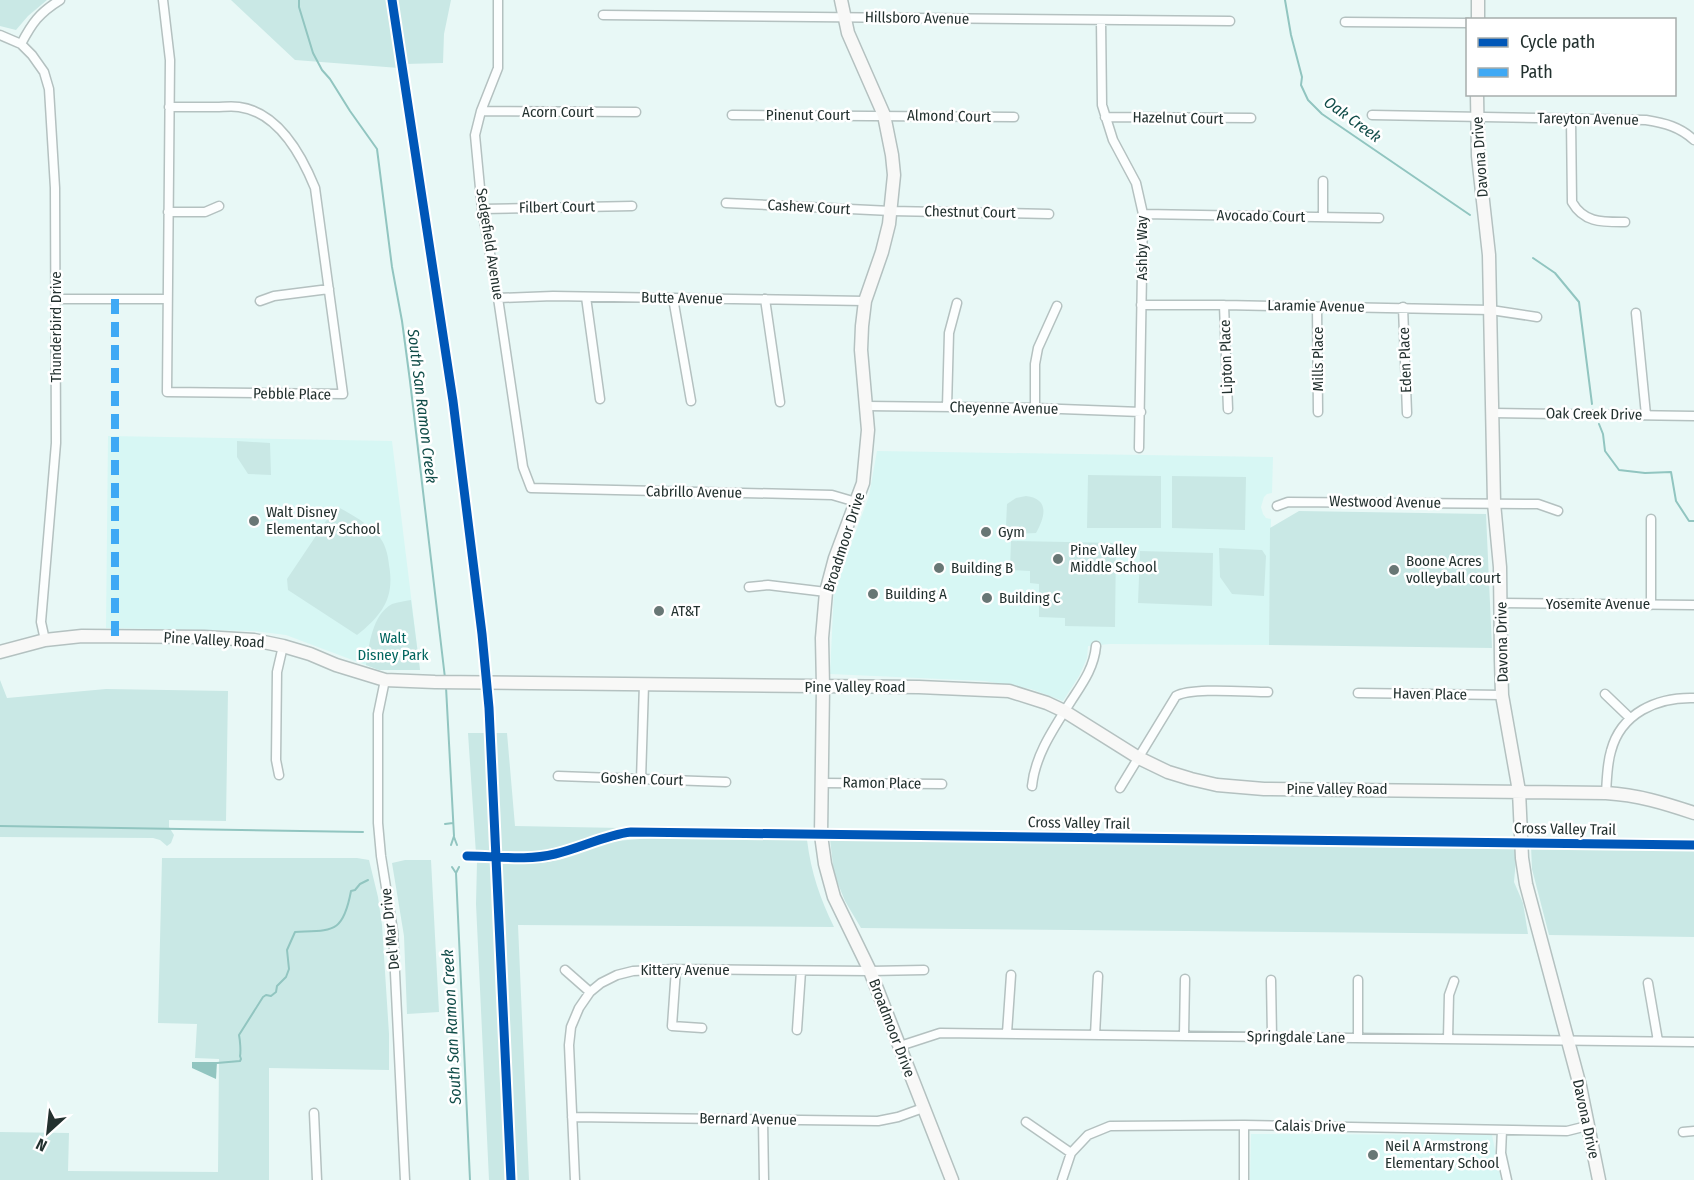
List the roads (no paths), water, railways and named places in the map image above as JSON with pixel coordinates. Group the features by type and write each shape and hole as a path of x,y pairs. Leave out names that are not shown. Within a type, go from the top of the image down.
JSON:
{"street":[{"path":"21,44 31,26 44,10 60,0"},
{"name":"Pebble Place","path":"163,0 170,60 169,107 166,392 343,394 315,188 307,167 278,127 262,115 240,107 169,107"},
{"name":"Sedgefield Avenue","path":"498,0 498,68 481,111 475,135 482,208 523,468 531,488"},
{"name":"Broadmoor Drive","path":"841,0 848,33 856,55 884,115 894,175 891,211 882,252 865,301 861,350 868,430 863,483 835,558 826,592 822,638 821,835 825,864 834,897 870,971 952,1180"},
{"path":"1478,0 1478,18"},
{"name":"Hillsboro Avenue","path":"603,15 1230,21"},
{"name":"Ashby Way","path":"1101,20 1102,105 1113,140 1136,183 1143,214 1139,448"},
{"path":"1345,22 1466,23"},
{"name":"Thunderbird Drive","path":"0,34 21,44 32,55 44,72 50,89 57,299 56,443 41,622 45,640"},
{"name":"Davona Drive","path":"1477,96 1478,156 1489,255 1494,503 1500,567 1502,695 1519,791 1522,858 1526,884 1580,1086 1599,1180"},
{"name":"Acorn Court","path":"481,111 636,112"},
{"name":"Pinenut Court","path":"732,115 884,115"},
{"name":"Almond Court","path":"884,115 1014,117"},
{"name":"Tareyton Avenue","path":"1372,115 1646,120 1666,123 1685,131 1694,140"},
{"name":"Hazelnut Court","path":"1105,117 1251,118"},
{"path":"1571,119 1572,202 1577,211 1590,219 1625,222"},
{"path":"1323,182 1323,217"},
{"name":"Cashew Court","path":"726,203 891,211"},
{"path":"168,212 205,212 219,206"},
{"name":"Filbert Court","path":"482,208 632,206"},
{"name":"Chestnut Court","path":"891,211 1049,214"},
{"name":"Avocado Court","path":"1143,214 1379,218"},
{"path":"260,301 274,296 329,289"},
{"name":"Butte Avenue","path":"498,298 553,296 865,301"},
{"path":"586,297 600,399"},
{"path":"673,298 691,401"},
{"path":"57,299 167,299"},
{"path":"765,299 780,402"},
{"path":"947,407 949,333 957,303"},
{"name":"Laramie Avenue","path":"1141,305 1491,309 1537,317"},
{"name":"Lipton Place","path":"1224,305 1228,409"},
{"path":"1035,408 1035,364 1038,348 1057,306"},
{"name":"Mills Place","path":"1317,306 1318,412"},
{"name":"Eden Place","path":"1403,307 1407,413"},
{"path":"1636,313 1646,415"},
{"name":"Cheyenne Avenue","path":"867,406 1141,412"},
{"name":"Oak Creek Drive","path":"1493,413 1694,416"},
{"name":"Cabrillo Avenue","path":"531,488 832,495 856,502"},
{"name":"Westwood Avenue","path":"1277,506 1288,502 1494,503 1538,504 1558,511"},
{"path":"1651,605 1652,519"},
{"path":"749,587 768,585 826,592"},
{"name":"Yosemite Avenue","path":"1501,603 1694,605"},
{"name":"Pine Valley Road","path":"0,652 45,640 81,636 204,637 254,640 283,646 385,680 919,687 1009,691 1064,711 1139,758 1168,772 1217,785 1264,789 1629,794 1653,799 1694,813"},
{"path":"279,775 276,760 277,672 283,646"},
{"path":"1032,786 1037,759 1088,674 1093,664 1096,646"},
{"name":"Del Mar Drive","path":"385,680 378,714 378,823 393,931 405,1180"},
{"path":"641,780 644,684"},
{"path":"1120,788 1176,696 1182,693 1268,692"},
{"name":"Haven Place","path":"1358,693 1502,695"},
{"path":"1605,694 1630,718"},
{"path":"1606,793 1611,749 1618,734 1630,718 1662,700 1681,697 1694,698"},
{"name":"Goshen Court","path":"558,776 726,782"},
{"name":"Ramon Place","path":"822,783 942,784"},
{"path":"676,969 672,1026 702,1028"},
{"path":"566,970 590,992"},
{"name":"Kittery Avenue","path":"575,1180 569,1045 571,1027 579,1008 590,992 601,983 633,970 924,970"},
{"path":"797,1030 801,971"},
{"path":"1007,1033 1011,975"},
{"path":"1095,1035 1098,976"},
{"path":"1184,1035 1185,979"},
{"path":"1271,980 1272,1036"},
{"path":"1358,980 1358,1038"},
{"path":"1448,1039 1449,995 1454,981"},
{"path":"1648,983 1658,1041"},
{"name":"Springdale Lane","path":"900,1046 940,1033 1694,1042"},
{"name":"Bernard Avenue","path":"572,1117 878,1121 923,1108"},
{"path":"314,1113 317,1180"},
{"path":"763,1120 764,1180"},
{"path":"1026,1122 1071,1153"},
{"path":"1244,1125 1244,1180"},
{"name":"Calais Drive","path":"1062,1180 1071,1153 1088,1135 1110,1126 1244,1125 1567,1131 1587,1126"},
{"path":"1502,1131 1501,1153 1507,1180"},
{"path":"1683,1132 1694,1131"}],"waterway":[{"name":"South San Ramon Creek","path":"299,0 313,53 322,70 377,149 410,381 445,678"},
{"name":"Oak Creek","path":"1285,0 1302,77 1301,85 1308,100 1322,114 1470,215"},
{"name":"Oak Creek","path":"1533,258 1555,273 1579,302 1592,404"},
{"name":"Oak Creek","path":"1599,424 1605,451 1619,470 1645,473 1671,472 1676,501 1689,521 1694,521"},
{"name":"South San Ramon Creek","path":"446,687 454,836 451,845"},
{"path":"445,824 453,823"},
{"path":"0,826 363,832"},
{"name":"South San Ramon Creek","path":"454,837 457,845"},
{"name":"South San Ramon Creek","path":"452,867 456,873 470,1180"},
{"name":"South San Ramon Creek","path":"456,873 459,867"},
{"path":"217,1063 240,1061 239,1035 263,997 271,996 276,992 277,986 286,977 289,969 287,950 295,932 319,931 334,927 344,915 351,891 368,880"}],"place":[{"name":"Walt Disney Elementary School","path":"254,521"},
{"name":"Gym","path":"986,532"},
{"name":"Pine Valley Middle School","path":"1058,559"},
{"name":"Building B","path":"939,568"},
{"name":"Boone Acres volleyball court","path":"1394,570"},
{"name":"Building A","path":"873,594"},
{"name":"Building C","path":"987,598"},
{"name":"AT&T","path":"659,611"},
{"name":"Neil A Armstrong Elementary School","path":"1373,1155"}],"park label":[{"name":"Walt Disney Park","path":"393,646"}]}
